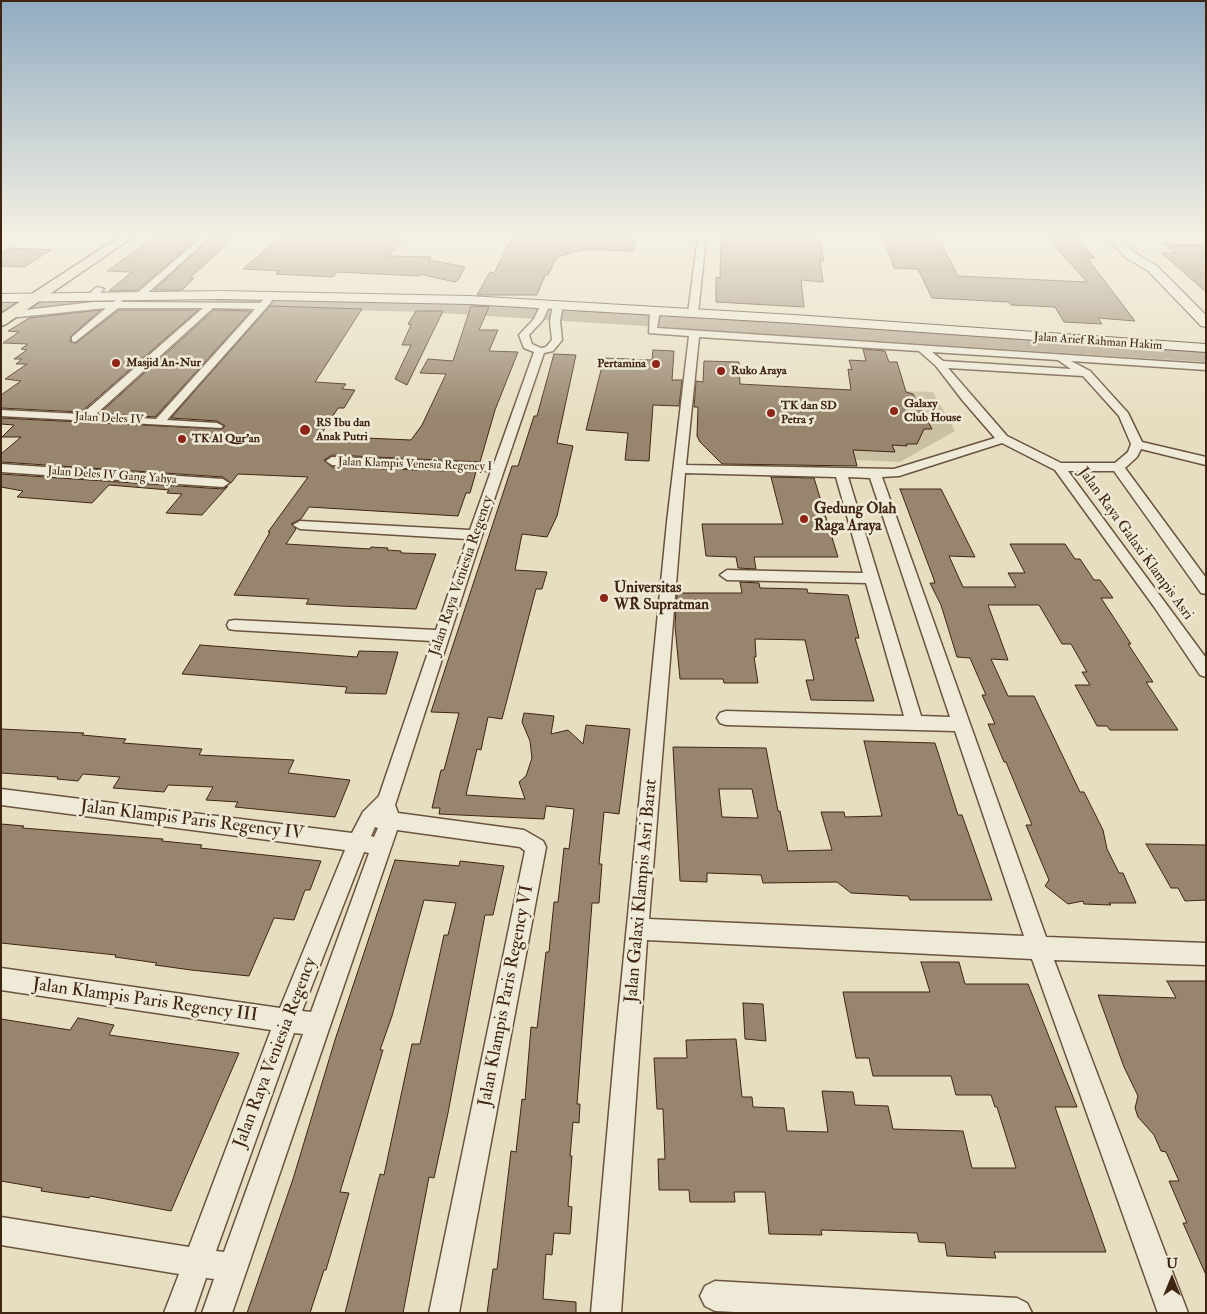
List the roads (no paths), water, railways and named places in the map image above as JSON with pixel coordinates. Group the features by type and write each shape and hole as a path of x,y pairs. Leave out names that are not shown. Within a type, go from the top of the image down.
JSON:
{"main road":[{"path":"6,316 34,298"},
{"name":"Jalan Arief Rahman Hakim","path":"3,299 45,298"},
{"name":"Jalan Arief Rahman Hakim","path":"113,298 120,301 130,298"},
{"name":"Jalan Arief Rahman Hakim","path":"174,298 215,301 409,298"},
{"name":"Jalan Arief Rahman Hakim","path":"428,298 548,315 655,312 692,313 780,329 1206,348"},
{"path":"1182,298 1206,323"}],"street":[{"path":"692,313 694,298"},
{"path":"6,316 120,301 215,301"},
{"path":"75,339 120,301"},
{"path":"86,417 215,301"},
{"path":"159,422 266,301"},
{"path":"655,312 652,329 694,334 780,329 920,347 1206,367"},
{"path":"540,351 528,346 524,340 524,335 548,315"},
{"name":"Jalan Raya Veniesia Regency","path":"217,1313 382,845 382,813 475,535 540,351 554,345 557,340 548,315"},
{"name":"Jalan Galaxi Klampis Asri Barat","path":"606,1313 679,469 694,334"},
{"name":"Jalan Raya Galaxi Klampis Asri","path":"920,347 940,364 967,399 1003,439 1059,467 1160,604 1206,671"},
{"path":"1057,358 1086,374 1124,415 1137,444"},
{"path":"1086,374 1099,360"},
{"path":"940,364 1086,374"},
{"name":"Jalan Deles IV","path":"1,413 217,426"},
{"path":"679,469 841,474 903,472 1003,439"},
{"path":"1137,444 1206,461"},
{"path":"1059,467 1118,467 1132,454 1137,444"},
{"name":"Jalan Klampis Venesia Regency I","path":"332,461 499,468"},
{"name":"Jalan Raya Galaxi Klampis Asri","path":"1118,467 1206,589"},
{"name":"Jalan Deles IV Gang Yahya","path":"1,468 224,483"},
{"path":"841,474 915,724"},
{"path":"875,474 1039,948 1173,1313"},
{"path":"300,525 475,535"},
{"path":"727,575 872,578"},
{"path":"235,625 441,636"},
{"path":"726,718 962,724"},
{"name":"Jalan Klampis Paris Regency IV","path":"1,797 382,845"},
{"name":"Jalan Raya Veniesia Regency","path":"179,1313 286,1022 358,842 382,813"},
{"name":"Jalan Klampis Paris Regency VI","path":"382,813 524,839 536,847 444,1313"},
{"path":"638,929 1206,954"},
{"name":"Jalan Klampis Paris Regency III","path":"1,980 286,1022 319,1025"},
{"path":"1,1231 233,1268"},
{"path":"715,1296 1017,1313"}],"waterway":[{"path":"1,306 126,303"},
{"path":"224,303 425,306 733,324 1206,356"}],"place":[{"name":"Masjid An-Nur","path":"116,363"},
{"name":"Pertamina","path":"656,364"},
{"name":"Ruko Araya","path":"721,371"},
{"name":"Galaxy Club House","path":"894,411"},
{"name":"TK dan SD Petra 5","path":"771,413"},
{"name":"RS Ibu dan Anak Putri","path":"305,430"},
{"name":"TK Al Qur'an","path":"182,439"},
{"name":"Gedung Olah Raga Araya","path":"804,519"},
{"name":"Universitas WR Supratman","path":"604,598"}]}
